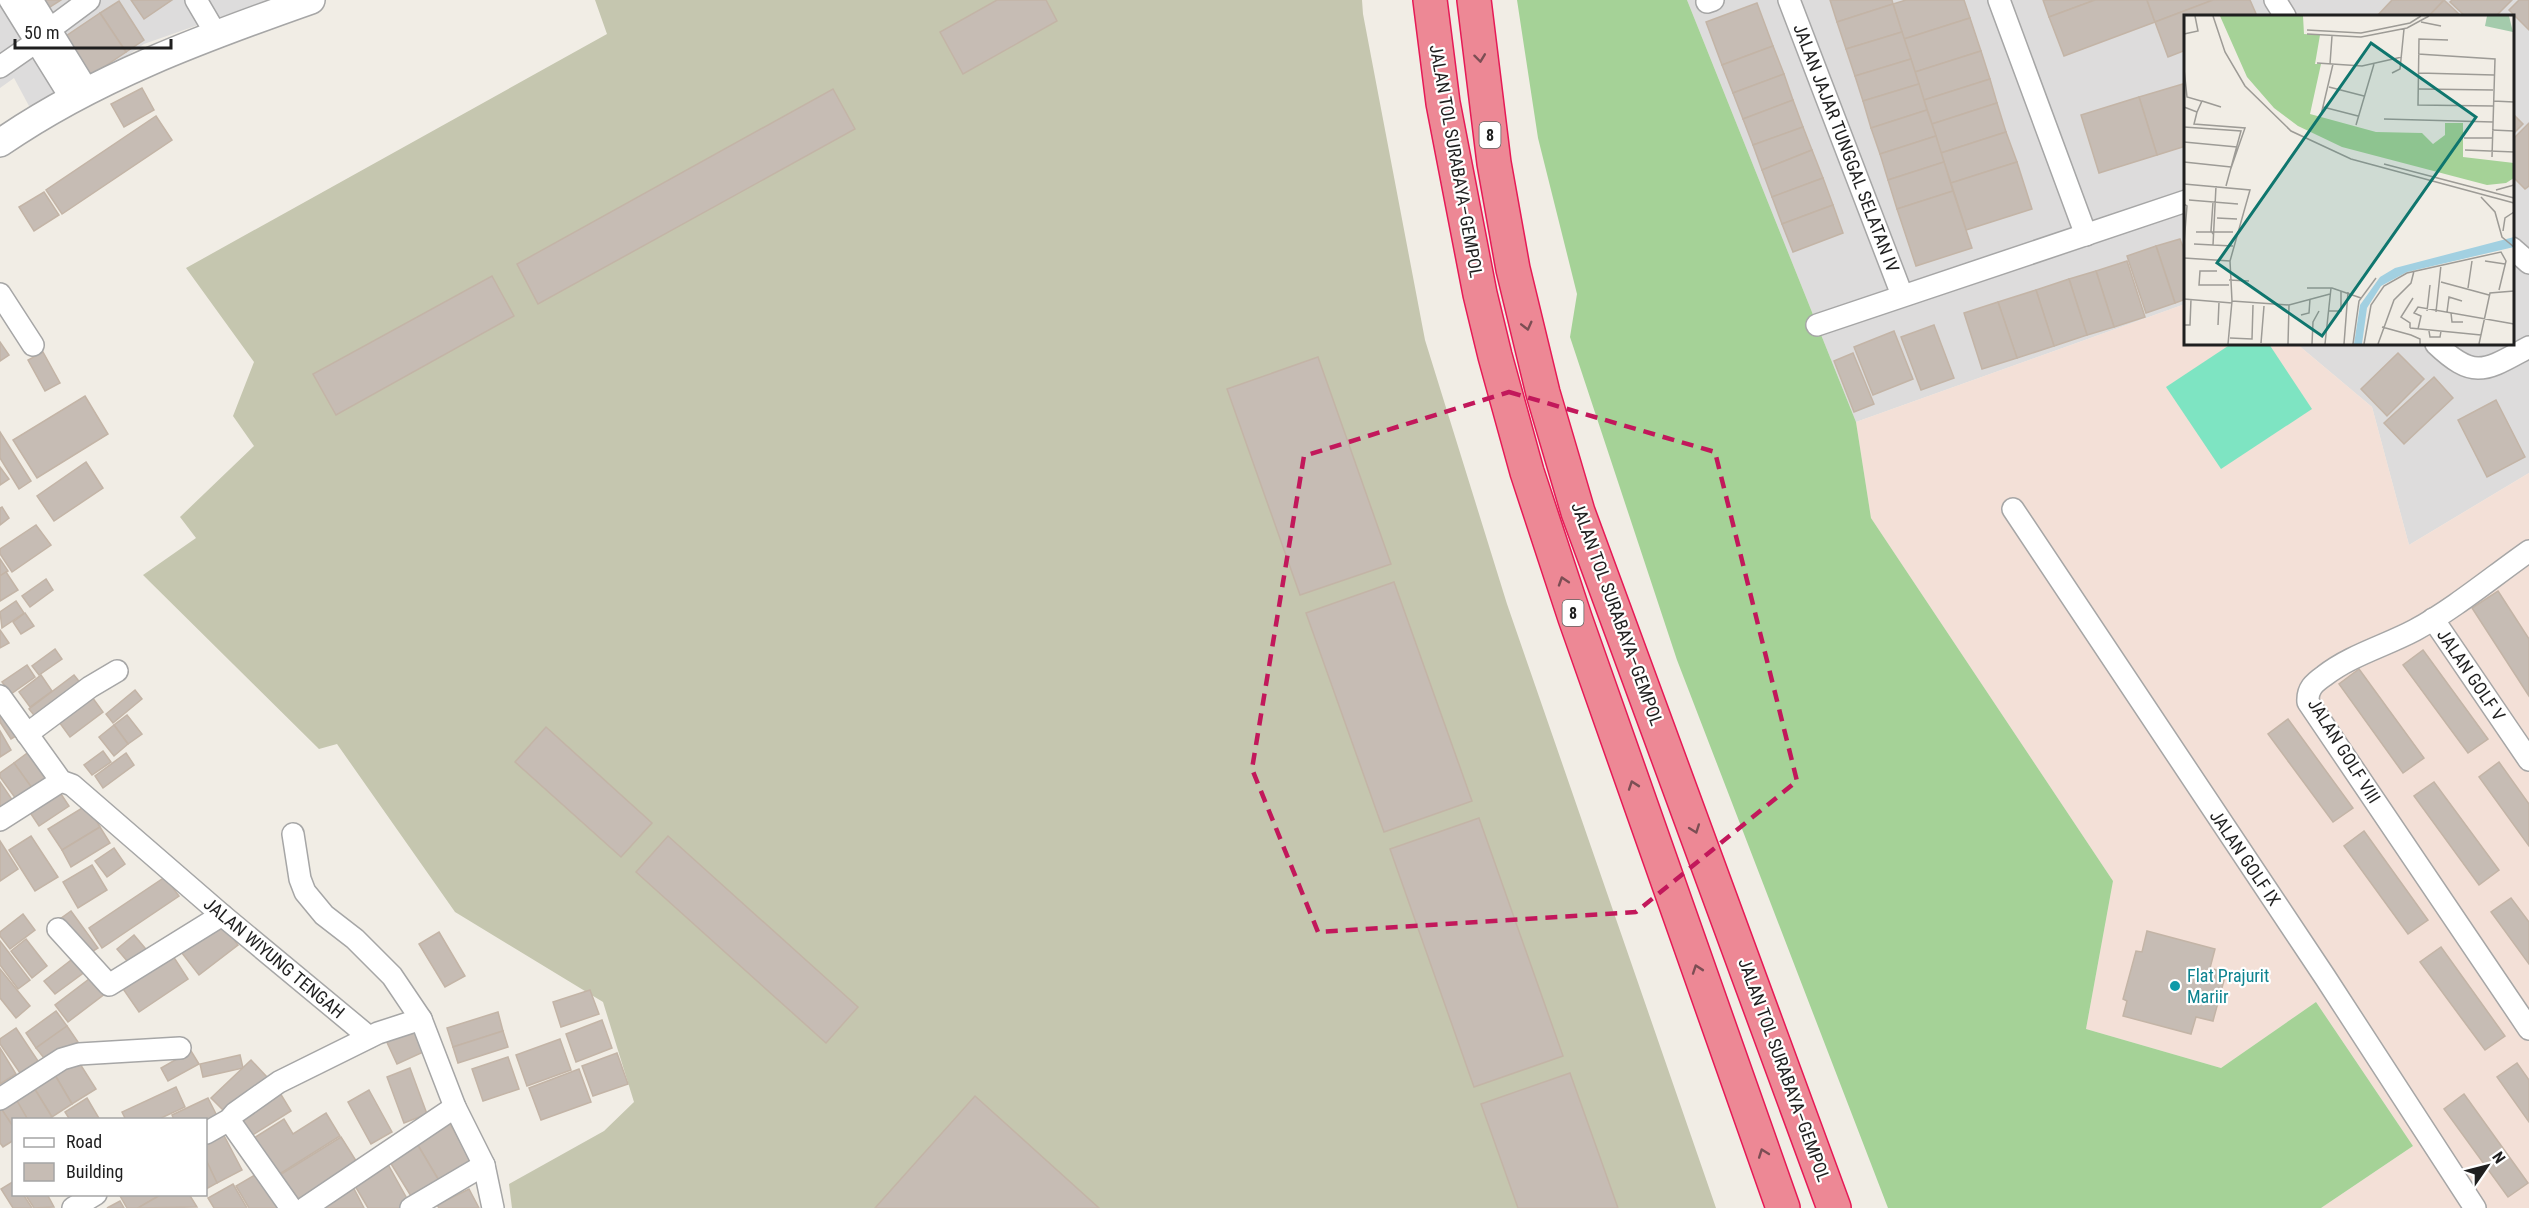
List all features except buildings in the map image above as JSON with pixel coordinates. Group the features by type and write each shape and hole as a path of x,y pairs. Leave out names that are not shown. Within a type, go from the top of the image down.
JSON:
{"highway":[{"name":"JALAN TOL SURABAYA–GEMPOL","path":"1430,0 1443,102 1480,294 1527,472 1578,629 1782,1208"},
{"name":"JALAN TOL SURABAYA–GEMPOL","path":"1474,0 1494,163 1513,269 1543,393 1578,512 1834,1208"}],"street":[{"path":"10,0 43,36 74,83"},
{"path":"32,0 43,36"},
{"path":"0,68 90,0"},
{"path":"196,0 216,34"},
{"path":"0,143 74,83 310,0"},
{"name":"JALAN JAJAR TUNGGAL SELATAN IV","path":"1789,0 1902,295"},
{"path":"1999,0 2086,235"},
{"path":"2275,0 2284,15"},
{"name":"JALAN JAJAR TUNGGAL SELATAN IV","path":"1817,325 2184,202"},
{"path":"2514,250 2529,263"},
{"path":"0,294 33,345"},
{"path":"2437,345 2462,365 2476,369 2487,369 2529,347"},
{"name":"JALAN GOLF IX","path":"2013,509 2325,977 2475,1208"},
{"name":"JALAN GOLF VIII","path":"2529,551 2433,619 2325,675 2310,688 2307,694 2308,702 2529,1029"},
{"name":"JALAN GOLF V","path":"2433,619 2529,760"},
{"path":"27,734 90,687 117,671"},
{"name":"JALAN WIYUNG TENGAH","path":"0,696 61,781 72,785 222,915 369,1037"},
{"path":"0,820 61,781"},
{"path":"293,834 300,879 305,892 324,915 355,939 392,976 421,1019 455,1107 484,1165 493,1208"},
{"path":"58,929 109,986 222,915"},
{"path":"207,1131 229,1120 235,1113 279,1082 369,1037 412,1020 421,1019"},
{"path":"0,1100 62,1059 78,1054 180,1048"},
{"path":"304,1208 455,1107"},
{"path":"229,1120 291,1208"},
{"path":"411,1208 484,1165"},
{"path":"73,1208 93,1196"}],"highlighted area":[{"path":"1509,392 1715,452 1797,781 1636,912 1318,932 1252,769 1304,456"}],"shaded area":[{"path":"0,0 269,0 144,44 36,119 14,78 0,88"},
{"path":"595,0 1362,0 1425,340 1507,604 1716,1208 512,1208 509,1184 604,1131 634,1102 603,1002 455,912 337,744 319,749 143,575 196,538 180,517 254,446 233,416 254,362 186,268 607,34"},
{"path":"1687,0 2529,0 2529,473 2409,545 2372,407 2298,345 2514,345 2514,15 2184,15 2184,304 1856,422"},
{"path":"2184,304 2184,345 2298,345 2372,407 2409,545 2529,473 2529,1208 2321,1208 2413,1146 2316,1002 2221,1068 2086,1029 2113,881 1871,518 1856,422"}],"green space":[{"path":"1517,0 1687,0 1856,422 1871,518 2113,881 2086,1029 2221,1068 2316,1002 2413,1146 2321,1208 1888,1208 1677,660 1570,337 1577,294 1538,138"},
{"path":"2229,345 2270,345 2312,409 2221,469 2166,387"}],"place":[{"name":"Flat Prajurit Mariir","path":"2175,986"}]}
